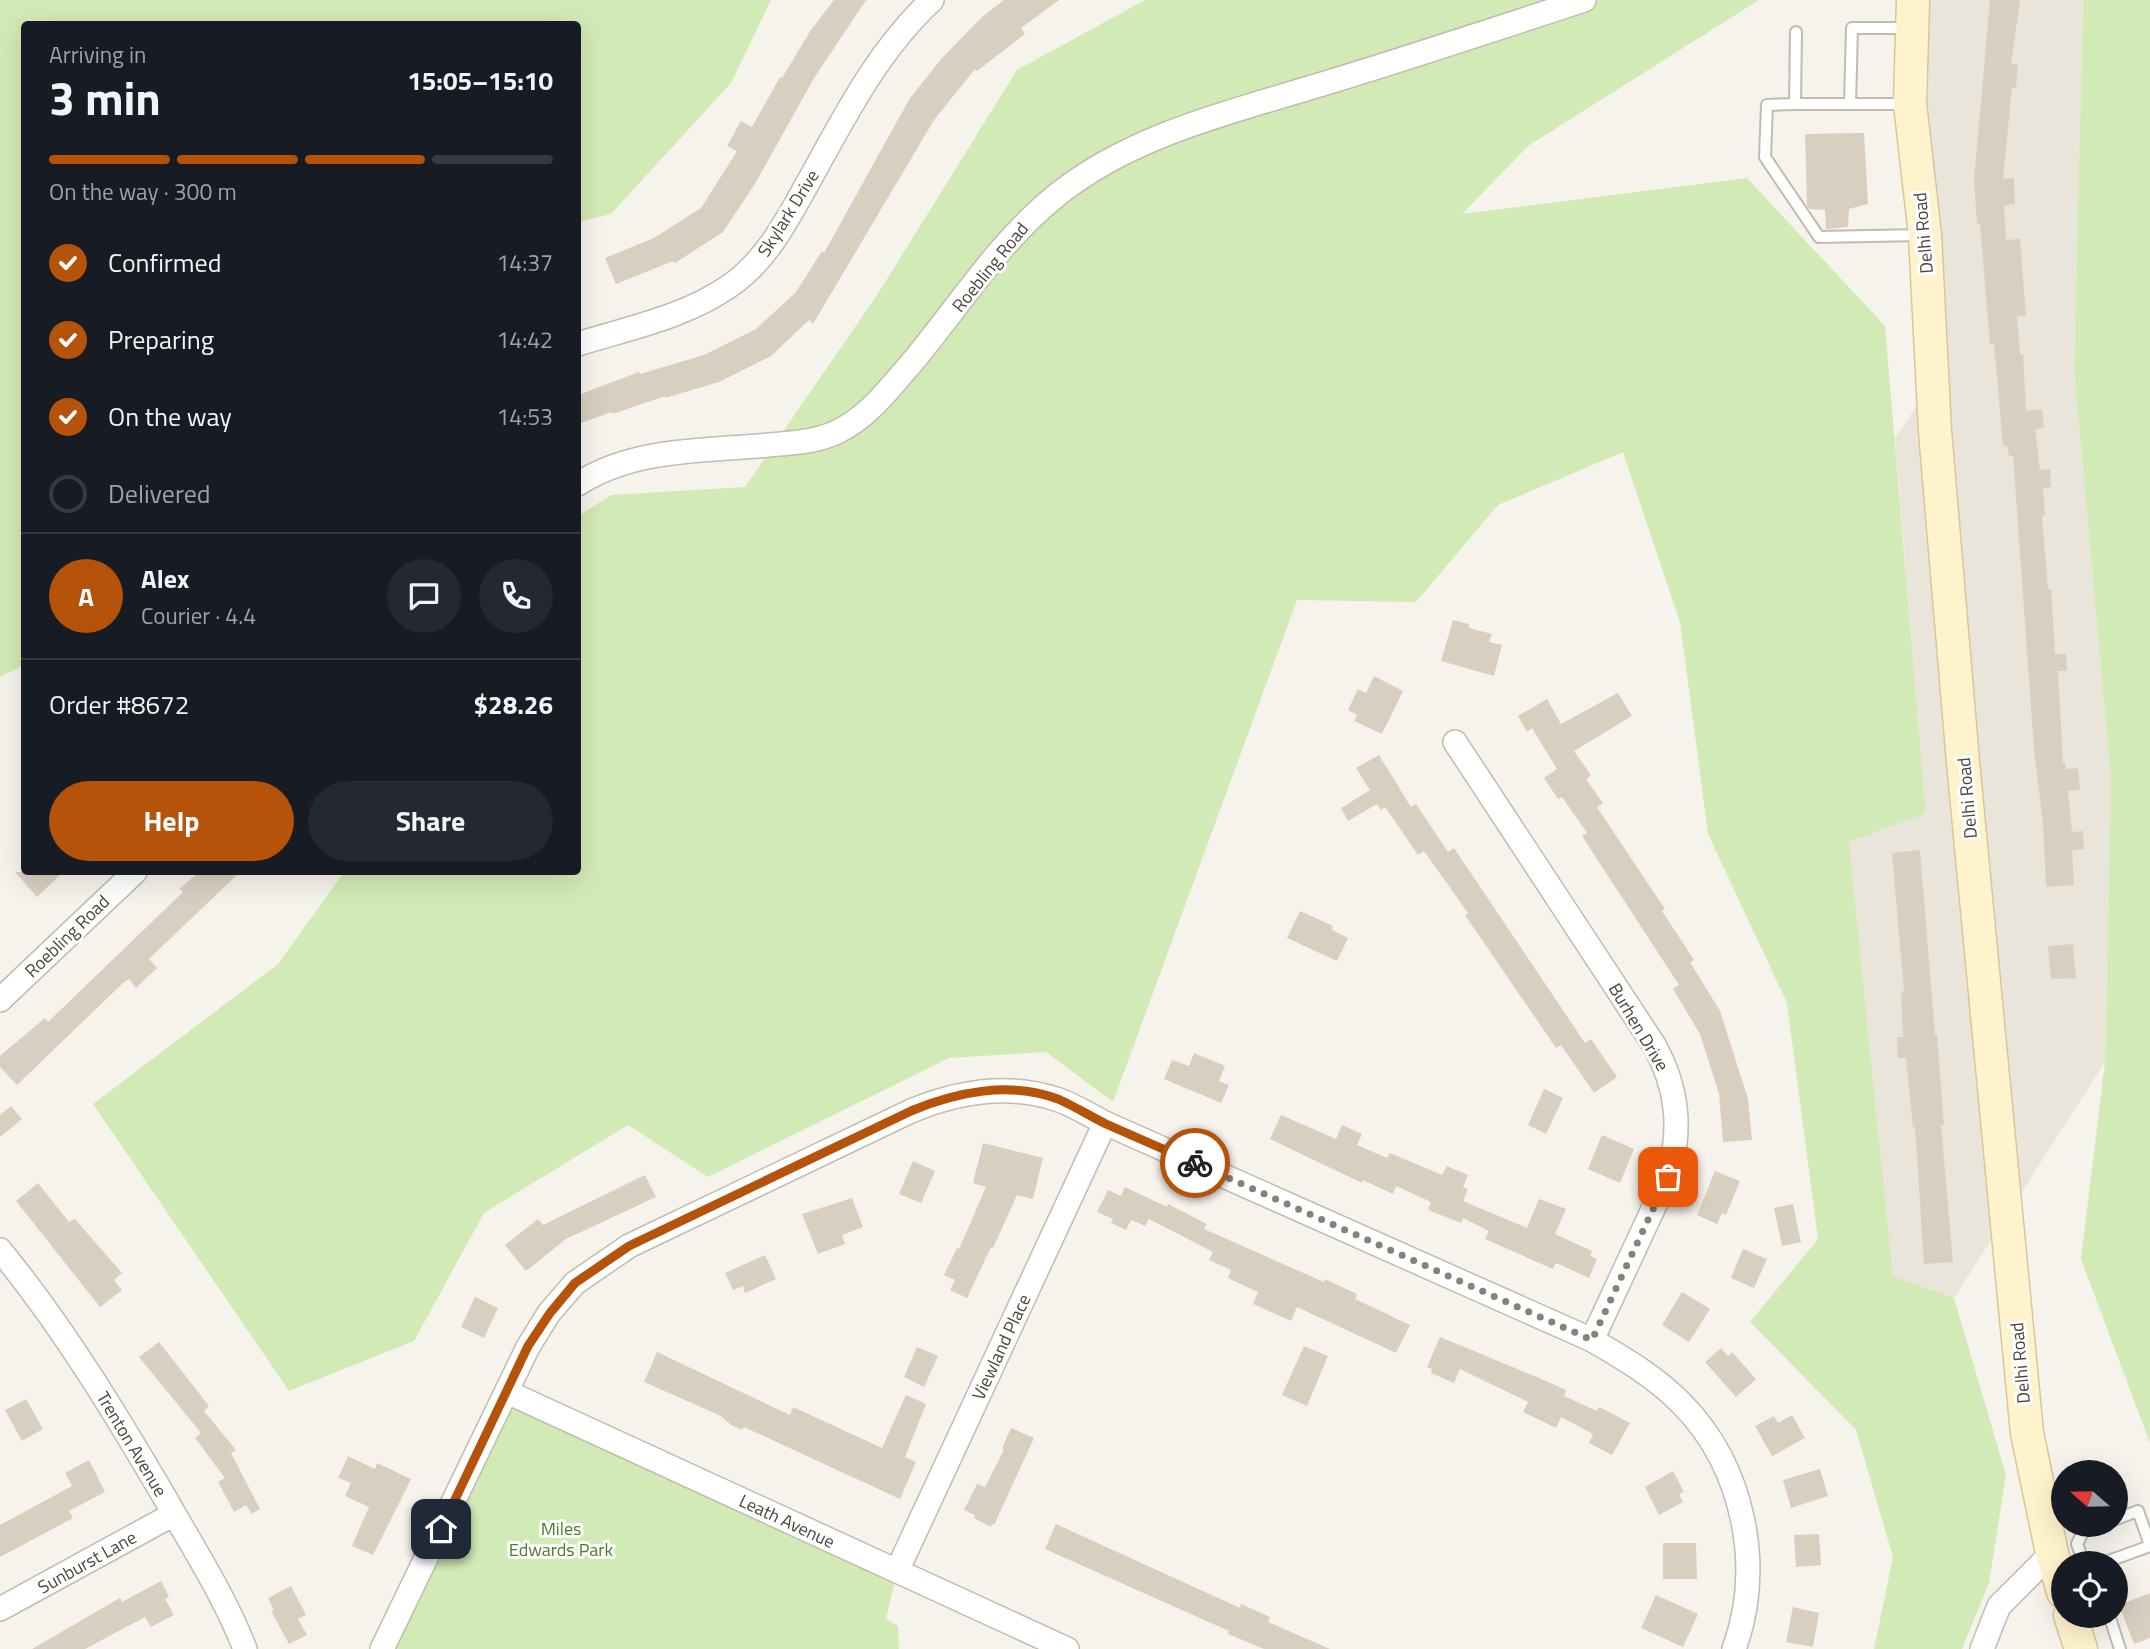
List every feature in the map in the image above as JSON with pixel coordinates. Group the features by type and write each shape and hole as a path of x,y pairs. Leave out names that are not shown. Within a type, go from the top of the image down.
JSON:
{"street":[{"name":"Skylark Drive","path":"581,343 681,313 733,284 755,264 784,224 863,86 891,46 932,0"},
{"name":"Roebling Road","path":"581,482 620,463 650,456 798,443 836,433 862,418 876,404 1028,219 1092,170 1136,146 1194,124 1584,0"},
{"name":"Delhi Road","path":"1912,14 1910,104 1925,235 1935,431 2025,1419 2065,1551"},
{"name":"Burhen Drive","path":"1455,742 1654,1045 1673,1090 1677,1129 1674,1158 1668,1177 1592,1340"},
{"name":"Roebling Road","path":"0,1000 132,875"},
{"path":"382,1649 528,1346 575,1283 629,1246 938,1100 997,1090 1027,1092 1056,1099 1592,1340 1655,1379 1684,1406 1719,1454 1735,1490 1745,1528 1748,1567 1745,1607 1734,1649"},
{"name":"Viewland Place","path":"897,1571 1105,1123"},
{"name":"Trenton Avenue","path":"0,1250 64,1336 124,1428 216,1584 245,1649"},
{"name":"Leath Avenue","path":"507,1392 1067,1649"},
{"name":"Sunburst Lane","path":"0,1609 174,1514"},
{"path":"1982,1649 2000,1606 2065,1548"},
{"path":"2074,1628 2081,1649"}],"lane":[{"path":"1850,104 1852,28 1912,14"},
{"path":"1795,104 1796,32"},
{"path":"1910,104 1767,106 1765,157 1819,237 1925,235"},
{"path":"2128,1515 2138,1511 2150,1545 2128,1553"},
{"path":"2069,1551 2065,1548 2077,1537"},
{"path":"2113,1628 2120,1649"}],"shaded area":[{"path":"1913,0 2083,0 2074,370 2111,781 2105,1062 1954,1298 1893,1276 1849,842 1926,812 1895,438 1933,382"}],"green space":[{"path":"0,0 771,0 731,83 611,214 581,221 581,21 21,21 21,666 0,677"},
{"path":"1145,0 1759,0 1528,146 1462,214 1747,178 1885,326 1926,813 1849,842 1893,1276 1954,1298 2006,1475 1989,1583 1962,1649 1874,1649 1893,1557 1856,1430 1750,1322 1818,1239 1787,1003 1708,834 1680,622 1623,452 1498,505 1416,602 1297,600 1113,1102 1046,1052 949,1058 708,1177 628,1125 484,1213 414,1341 289,1391 93,1104 278,964 342,875 581,875 581,514 611,495 745,487 879,292 1017,70"},
{"path":"2083,0 2150,0 2150,1443 2081,1259 2105,1062 2111,781 2074,370"},
{"name":"Miles Edwards Park","path":"507,1392 897,1571 886,1619 898,1626 899,1649 382,1649"}],"building":[{"path":"834,0 866,0 814,78 755,184 723,232 675,263 673,261 616,284 605,258 654,238 701,208 737,151 727,146 741,121 752,127 780,77 782,78 811,30"},
{"path":"1004,0 1059,0 1021,28 1025,34 977,71 975,69 934,120 813,324 809,320 771,356 719,382 581,423 581,394 639,372 640,374 704,355 756,329 796,292 822,251 824,253 910,98 942,58 982,17"},
{"path":"1990,0 2020,0 2011,64 2018,65 2016,88 2012,88 2003,179 2014,178 2015,204 2004,205 2006,240 2020,239 2026,316 2017,316 2020,354 2023,354 2026,411 2042,409 2044,428 2035,429 2040,470 2050,469 2051,487 2043,488 2045,515 2042,516 2048,589 2051,589 2055,654 2066,654 2067,671 2058,671 2063,763 2066,769 2078,768 2080,790 2068,791 2072,832 2083,831 2084,849 2072,850 2074,885 2046,887 2013,456 2009,456 2007,445 2003,446 1994,344 1990,344 1980,224 1977,224 1974,180"},
{"path":"1864,133 1868,204 1849,209 1848,227 1826,229 1825,210 1810,209 1807,206 1805,134"},
{"path":"1453,620 1469,624 1469,628 1492,634 1489,642 1502,645 1494,676 1441,661"},
{"path":"1374,676 1403,691 1382,734 1354,721 1357,715 1348,710 1358,689 1366,693"},
{"path":"1618,693 1632,716 1574,751 1591,775 1586,779 1603,803 1597,807 1665,909 1662,911 1694,960 1690,962 1720,1011 1748,1099 1752,1140 1723,1142 1719,1094 1700,1034 1673,989 1679,985 1582,836 1587,833 1562,797 1558,799 1544,778 1557,769 1532,728 1527,732 1518,716 1547,699 1561,724"},
{"path":"1379,755 1411,807 1416,804 1448,852 1454,848 1585,1043 1591,1039 1617,1077 1594,1093 1561,1045 1556,1048 1424,851 1418,855 1385,807 1381,810 1377,804 1348,821 1341,808 1370,790 1356,768"},
{"path":"1920,850 1935,1036 1937,1035 1944,1125 1941,1125 1953,1262 1924,1264 1915,1127 1913,1128 1906,1058 1898,1058 1897,1037 1903,1037 1901,992 1904,991 1892,853"},
{"path":"15,872 21,872 21,875 60,875 37,897"},
{"path":"195,875 237,875 149,959 157,968 136,988 129,979 123,983 17,1085 0,1067 0,1056 45,1018 48,1022 183,892 179,889"},
{"path":"1300,911 1333,926 1332,930 1348,938 1337,961 1287,938"},
{"path":"2073,944 2076,978 2051,979 2048,946"},
{"path":"1194,1053 1225,1066 1219,1081 1229,1085 1221,1103 1164,1079 1172,1060 1189,1066"},
{"path":"1544,1089 1563,1098 1546,1134 1528,1125"},
{"path":"11,1106 22,1119 0,1137 0,1115"},
{"path":"1281,1115 1336,1139 1342,1125 1362,1134 1357,1145 1387,1158 1390,1153 1442,1175 1447,1166 1468,1175 1463,1187 1468,1189 1463,1201 1527,1228 1539,1199 1566,1209 1555,1234 1592,1251 1590,1256 1597,1259 1589,1278 1556,1263 1553,1269 1485,1239 1489,1231 1463,1218 1461,1223 1428,1210 1431,1202 1396,1186 1393,1194 1363,1180 1362,1183 1270,1139"},
{"path":"1602,1135 1634,1149 1620,1183 1588,1169"},
{"path":"983,1143 1043,1158 1033,1199 1017,1195 967,1298 950,1290 955,1280 944,1275 957,1248 959,1249 986,1187 973,1183"},
{"path":"913,1161 935,1171 921,1203 899,1194"},
{"path":"1715,1171 1740,1181 1726,1215 1722,1213 1717,1224 1697,1215"},
{"path":"645,1175 656,1197 566,1239 526,1271 505,1245 538,1219 543,1225"},
{"path":"38,1183 69,1222 75,1219 122,1273 114,1280 122,1290 100,1307 16,1201"},
{"path":"1125,1187 1167,1207 1168,1204 1207,1224 1204,1229 1357,1294 1355,1299 1410,1325 1396,1353 1297,1307 1291,1321 1253,1304 1258,1292 1228,1278 1231,1270 1209,1260 1213,1252 1149,1219 1145,1226 1131,1220 1126,1230 1111,1223 1113,1219 1097,1212 1108,1190 1121,1196"},
{"path":"852,1198 863,1227 842,1235 845,1244 818,1254 802,1214"},
{"path":"1793,1204 1801,1242 1782,1246 1774,1208"},
{"path":"1743,1249 1767,1259 1754,1288 1731,1278"},
{"path":"765,1255 776,1279 745,1293 743,1286 733,1290 725,1273"},
{"path":"1682,1292 1710,1309 1689,1342 1662,1325"},
{"path":"475,1297 498,1308 484,1338 461,1327"},
{"path":"1440,1337 1566,1390 1564,1396 1597,1411 1599,1407 1630,1423 1612,1455 1589,1443 1593,1434 1561,1417 1556,1428 1523,1412 1528,1402 1460,1369 1454,1383 1431,1373 1432,1369 1427,1367"},
{"path":"159,1342 209,1406 204,1411 236,1450 231,1453 260,1509 252,1514 246,1505 234,1512 218,1482 225,1478 195,1438 201,1433 139,1357"},
{"path":"1304,1346 1328,1356 1307,1406 1282,1395"},
{"path":"917,1347 938,1356 924,1387 904,1377"},
{"path":"1721,1348 1728,1356 1732,1352 1756,1379 1736,1397 1705,1362"},
{"path":"657,1352 790,1415 793,1407 882,1448 906,1395 926,1404 905,1457 916,1462 900,1499 744,1427 742,1430 731,1425 721,1416 644,1382"},
{"path":"26,1399 43,1429 22,1441 5,1410"},
{"path":"1792,1415 1805,1438 1772,1456 1755,1426 1774,1416 1778,1423"},
{"path":"1011,1428 1034,1438 991,1527 964,1510 977,1484 985,1487 1004,1450 1002,1448"},
{"path":"348,1456 375,1469 377,1463 411,1479 373,1555 352,1546 369,1507 345,1496 351,1483 338,1478"},
{"path":"89,1460 105,1492 69,1511 73,1518 0,1557 0,1525 72,1486 65,1473"},
{"path":"1820,1469 1828,1496 1791,1508 1783,1480"},
{"path":"1673,1471 1684,1492 1679,1494 1683,1502 1659,1515 1645,1487"},
{"path":"1056,1524 1240,1608 1241,1604 1270,1617 1268,1622 1330,1649 1264,1649 1228,1634 1229,1631 1045,1549"},
{"path":"1819,1534 1821,1565 1796,1567 1794,1535"},
{"path":"1663,1543 1696,1543 1697,1579 1663,1579"},
{"path":"161,1581 169,1597 165,1599 174,1615 151,1627 145,1617 85,1649 32,1649 120,1598 122,1602"},
{"path":"291,1586 306,1615 298,1619 307,1635 289,1644 271,1611 274,1610 268,1598"},
{"path":"2150,1593 2150,1638 2134,1644 2128,1628 2128,1602"},
{"path":"1656,1595 1698,1614 1683,1647 1641,1628"},
{"path":"1793,1607 1819,1613 1813,1647 1786,1642"}],"way so far":[{"path":"1195,1163 1592,1340 1668,1177"}],"route":[{"path":"441,1529 528,1346 575,1283 629,1246 911,1111 938,1100 967,1093 997,1090 1027,1092 1056,1099 1195,1163"}]}
